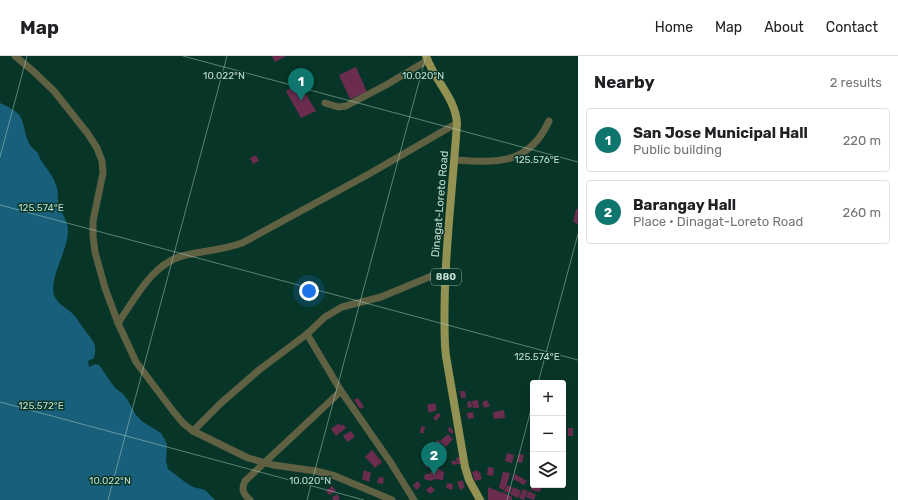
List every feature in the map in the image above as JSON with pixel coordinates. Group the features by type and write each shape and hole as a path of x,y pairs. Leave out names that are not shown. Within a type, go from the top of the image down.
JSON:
{"main road":[{"name":"Dinagat-Loreto Road","path":"427,58 451,100 455,109 457,123 446,270 446,356 465,467 469,480 480,500"}],"street":[{"path":"15,56 54,91 88,134 97,148 102,161 103,173 93,221 93,236 95,252 105,288 118,323 136,362 172,411 193,430 248,458 264,463 316,471 335,476 392,500"},
{"path":"325,103 338,107 346,106 386,85 427,58"},
{"path":"455,160 487,162 513,157 536,144 545,131 549,121"},
{"path":"118,323 156,271 167,263 182,256 220,250 242,243 369,174 457,123"},
{"path":"193,430 259,370 306,334 325,317 342,307 381,297 446,270"},
{"path":"306,334 341,391 391,463 414,500"},
{"path":"250,500 244,494 242,489 245,481 341,391"}],"water":[{"path":"0,103 13,110 20,116 30,145 38,153 41,161 50,173 57,187 59,205 66,221 68,231 65,247 54,280 54,295 60,303 71,312 94,342 94,358 88,361 89,367 95,364 99,365 115,388 127,399 136,415 143,422 161,433 167,444 166,461 168,469 193,487 205,490 215,500 0,500"}],"building":[{"path":"272,56 286,56 275,62"},
{"path":"356,67 367,92 350,99 339,75"},
{"path":"298,82 316,111 301,118 286,91"},
{"path":"256,155 259,161 253,164 250,158"},
{"path":"576,209 578,209 578,224 573,222"},
{"path":"460,391 465,391 466,398 461,398"},
{"path":"358,398 364,407 360,409 354,400"},
{"path":"478,400 479,408 473,408 472,401"},
{"path":"487,400 490,406 484,408 482,402"},
{"path":"471,401 472,407 468,408 467,402"},
{"path":"435,403 437,410 429,413 427,405"},
{"path":"504,410 505,418 494,419 493,412"},
{"path":"473,412 474,418 468,419 467,413"},
{"path":"438,413 441,415 436,421 433,418"},
{"path":"339,423 341,426 343,424 346,428 336,436 331,429"},
{"path":"421,426 425,427 424,433 420,433"},
{"path":"450,427 454,432 452,434 447,430"},
{"path":"568,428 573,428 573,436 568,436"},
{"path":"351,431 355,437 347,442 343,436"},
{"path":"448,434 453,439 446,447 440,441"},
{"path":"438,440 441,443 436,447 434,444"},
{"path":"372,450 382,462 375,468 365,457"},
{"path":"507,453 514,455 512,463 505,461"},
{"path":"519,454 524,455 522,463 517,462"},
{"path":"460,457 461,464 457,464 456,458"},
{"path":"426,459 434,461 433,468 425,467"},
{"path":"455,460 457,464 453,465 451,462"},
{"path":"488,467 494,468 493,476 487,475"},
{"path":"433,469 439,469 444,472 443,480 435,479 431,481 424,479 425,474 430,474"},
{"path":"364,470 371,473 369,482 362,479"},
{"path":"477,470 478,473 480,472 482,479 475,481 472,472"},
{"path":"503,472 510,473 504,490 499,488"},
{"path":"515,474 527,481 524,485 513,479"},
{"path":"379,477 384,478 383,484 377,483"},
{"path":"462,480 465,487 460,490 457,482"},
{"path":"418,481 421,486 416,490 413,485"},
{"path":"447,483 453,484 452,490 446,488"},
{"path":"507,485 512,488 509,493 504,491"},
{"path":"332,486 336,491 329,495 326,491"},
{"path":"431,486 435,490 430,494 426,490"},
{"path":"488,487 503,492 512,497 512,500 488,500"},
{"path":"513,487 521,491 518,498 510,494"},
{"path":"531,488 541,488 540,492 531,490"},
{"path":"523,489 528,491 524,500 519,498"},
{"path":"529,491 536,495 534,500 526,497"},
{"path":"337,494 340,499 333,500 332,498"}],"place":[{"name":"San Jose Municipal Hall","path":"301,101"},
{"name":"Barangay Hall","path":"434,475"}]}
